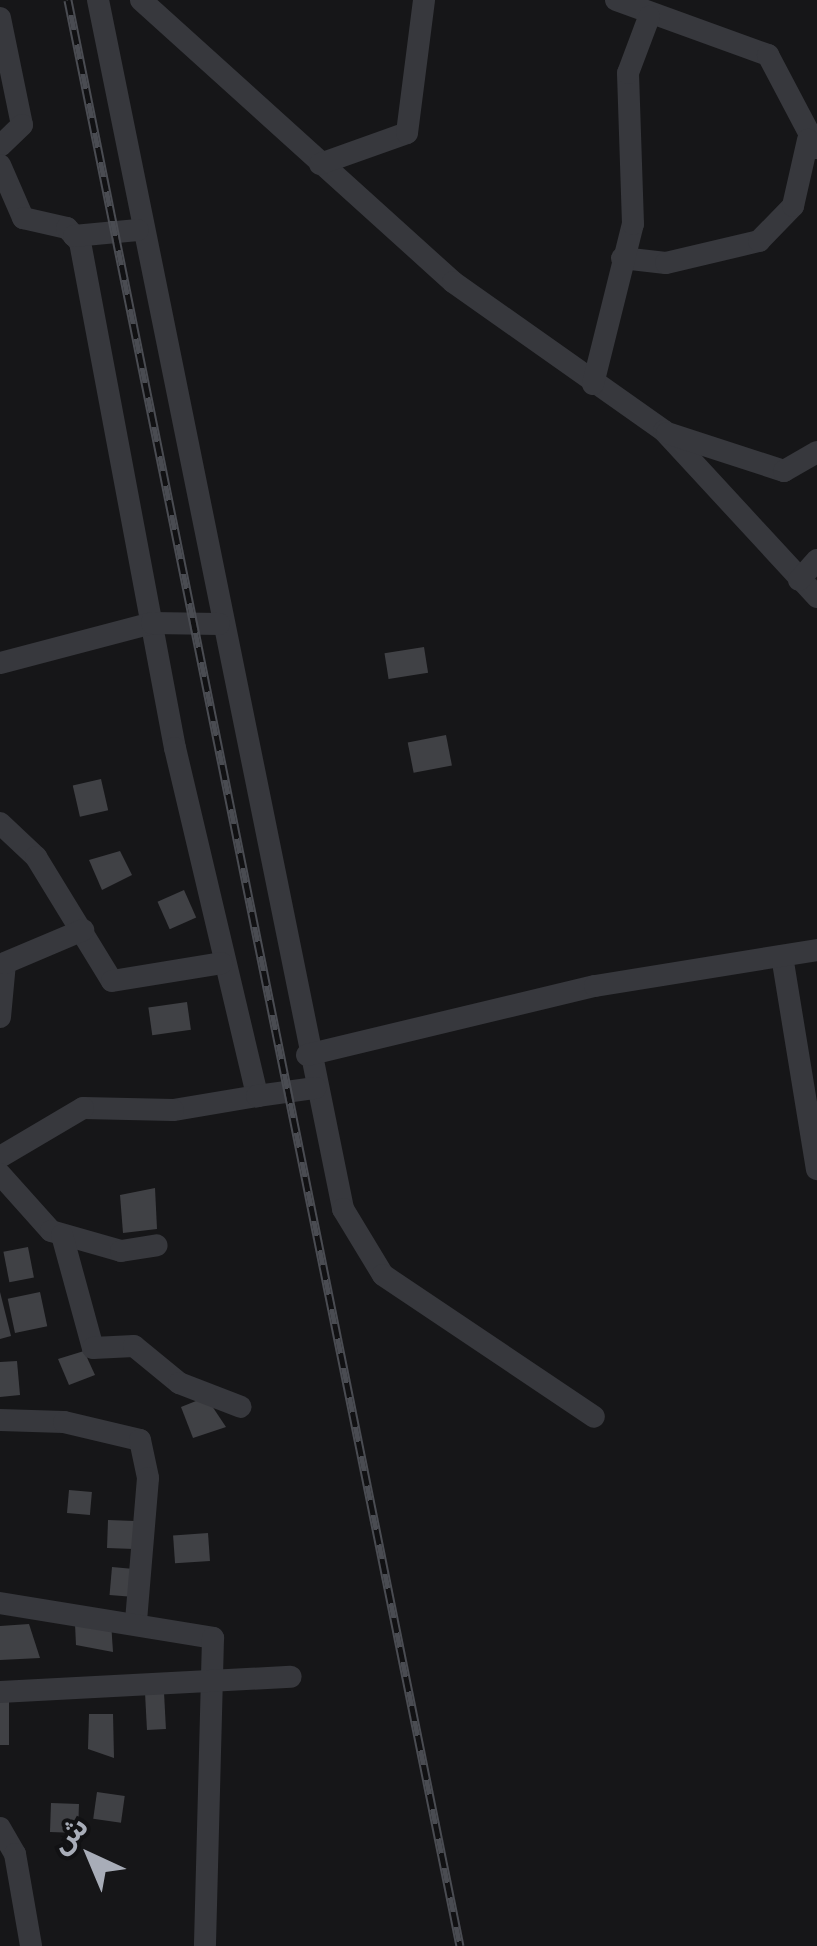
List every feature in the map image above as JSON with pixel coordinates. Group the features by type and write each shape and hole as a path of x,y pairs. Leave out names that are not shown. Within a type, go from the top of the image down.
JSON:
{"street":[{"path":"98,0 138,230 307,1055 344,1208 383,1275 594,1417"},
{"path":"140,0 453,282 664,432 817,597"},
{"path":"320,164 407,133 424,0"},
{"path":"616,0 650,17 768,56 812,144 793,206 759,242 666,262 622,258"},
{"path":"594,384 622,258 634,224 628,73 650,17"},
{"path":"0,18 22,125 0,146"},
{"path":"0,165 23,218 74,236 138,230"},
{"path":"74,236 222,963 256,1096"},
{"path":"664,432 784,472 817,452"},
{"path":"799,580 817,560"},
{"path":"0,663 152,622 219,624"},
{"path":"0,823 24,841 118,983 222,963"},
{"path":"0,1017 6,963 83,930"},
{"path":"307,1055 595,986 817,950"},
{"path":"782,956 817,1169"},
{"path":"0,1157 83,1108 173,1110 248,1104 256,1096 315,1088"},
{"path":"0,1174 62,1236 93,1348 134,1346 179,1382 240,1407"},
{"path":"62,1236 121,1251 157,1245"},
{"path":"0,1420 140,1440 148,1478 136,1621"},
{"path":"0,1603 136,1621 213,1638 205,1946"},
{"path":"0,1692 214,1686 291,1678"},
{"path":"0,1828 15,1854 31,1946"}],"building":[{"path":"424,647 428,673 389,679 384,653"},
{"path":"446,735 452,765 414,773 408,742"},
{"path":"101,779 108,810 80,817 73,786"},
{"path":"120,851 132,875 102,890 89,860"},
{"path":"184,890 196,917 170,929 158,902"},
{"path":"187,1002 191,1030 152,1035 148,1007"},
{"path":"155,1188 157,1229 123,1233 120,1195"},
{"path":"28,1247 34,1277 9,1282 3,1252"},
{"path":"0,1292 11,1336 0,1339"},
{"path":"40,1292 47,1326 15,1333 8,1299"},
{"path":"84,1351 95,1375 69,1385 58,1359"},
{"path":"17,1361 20,1395 0,1397 0,1362"},
{"path":"206,1397 226,1427 193,1438 181,1407"},
{"path":"69,1490 92,1492 90,1515 67,1513"},
{"path":"108,1520 135,1521 134,1549 107,1548"},
{"path":"208,1533 210,1561 175,1563 173,1535"},
{"path":"112,1567 137,1569 134,1597 110,1595"},
{"path":"111,1622 113,1652 76,1645 75,1624"},
{"path":"29,1624 40,1658 0,1660 0,1626"},
{"path":"164,1692 166,1729 147,1730 145,1693"},
{"path":"0,1701 9,1701 9,1745 0,1745"},
{"path":"89,1714 113,1714 114,1758 88,1749"},
{"path":"97,1792 125,1796 121,1823 93,1819"},
{"path":"51,1803 79,1804 78,1833 50,1832"}],"railway":[{"path":"68,0 460,1946"}]}
